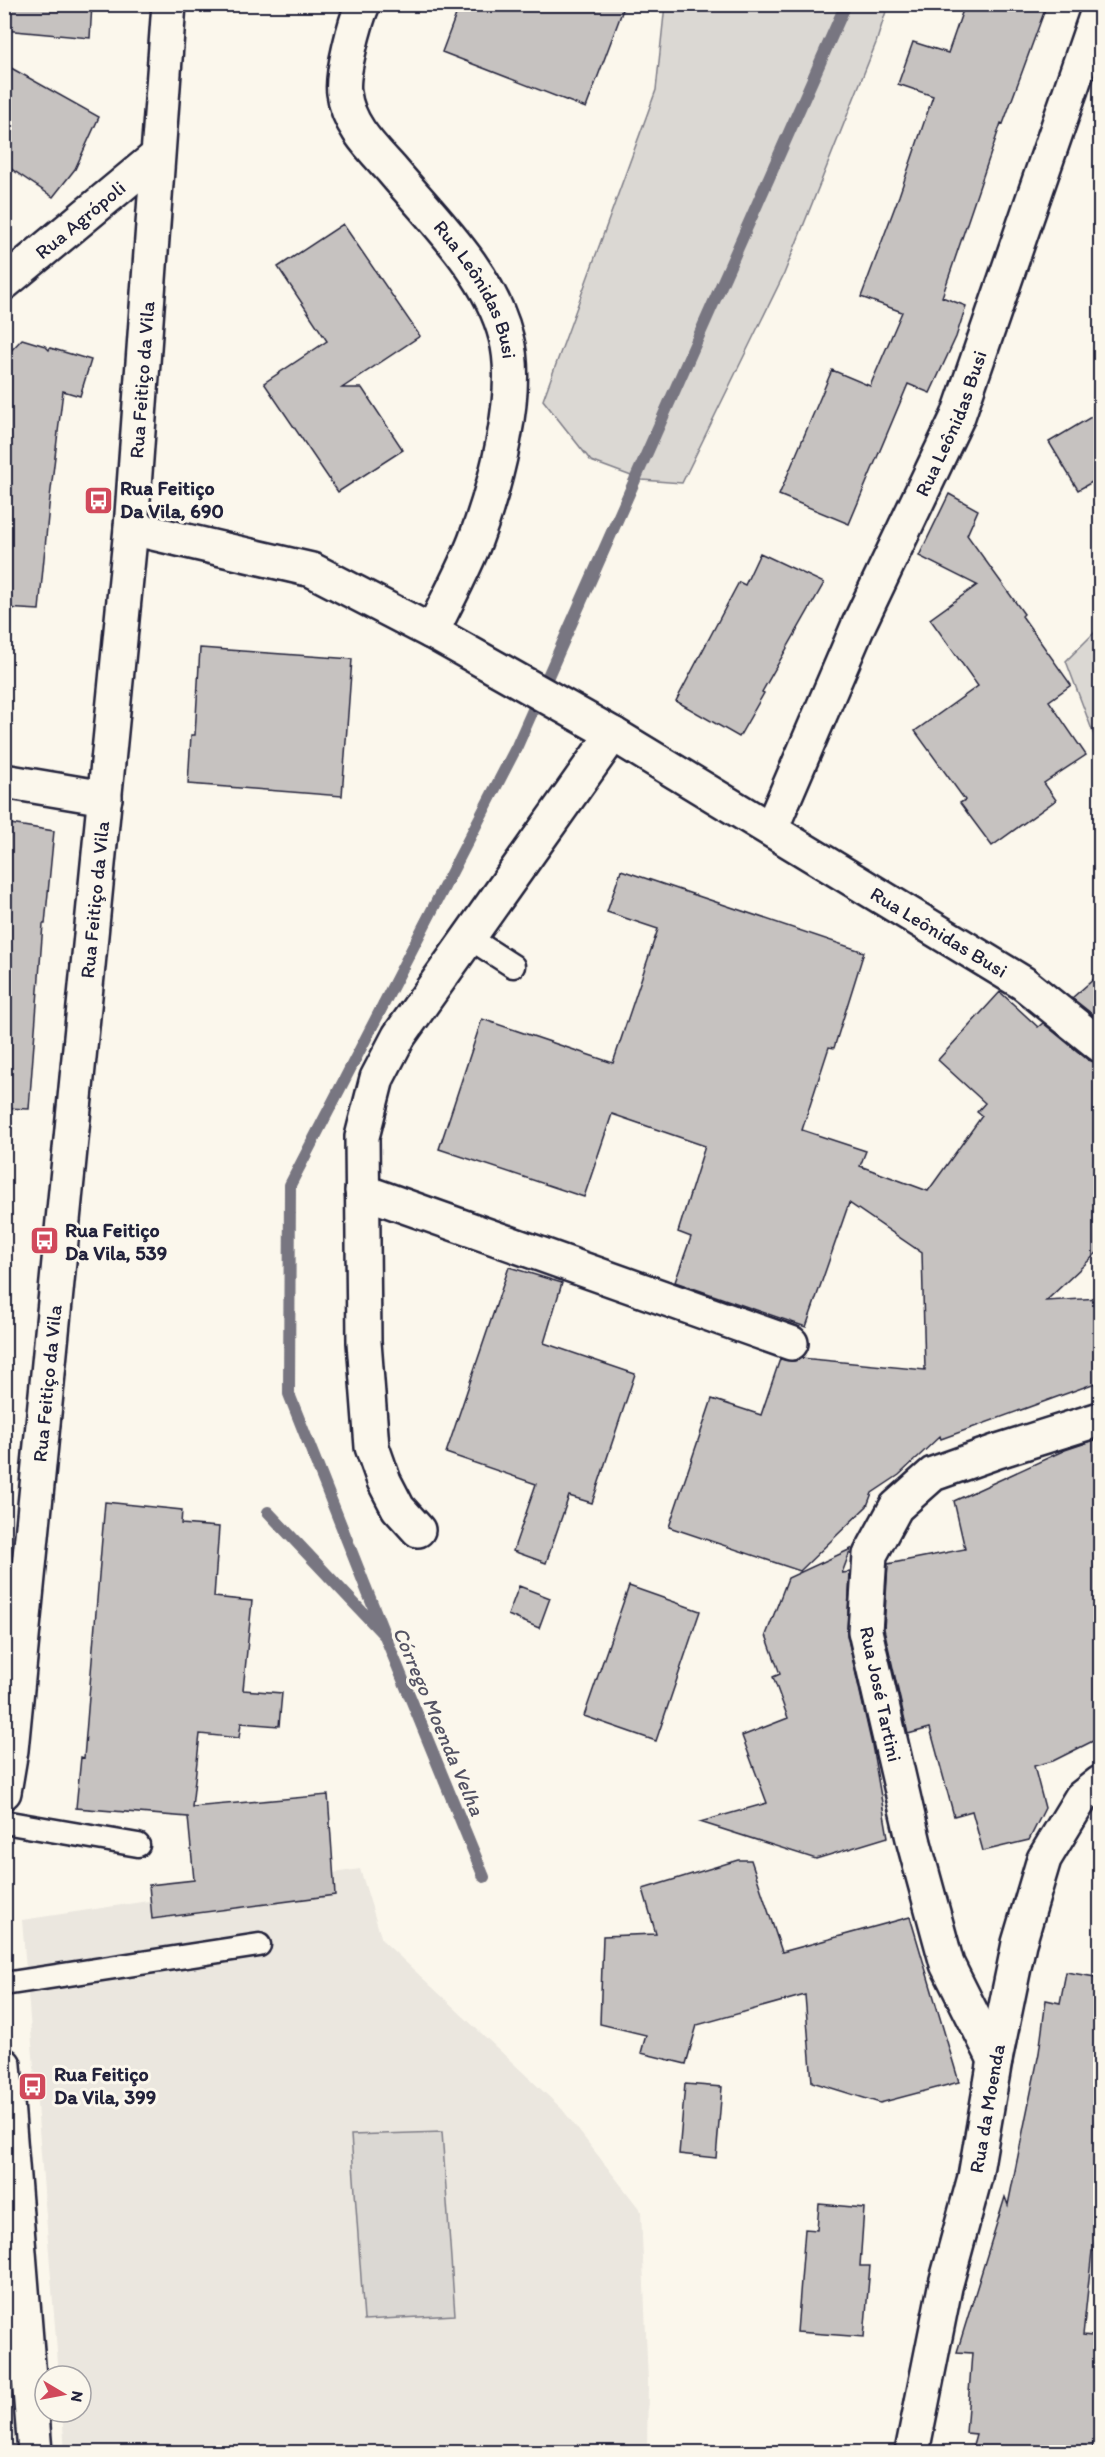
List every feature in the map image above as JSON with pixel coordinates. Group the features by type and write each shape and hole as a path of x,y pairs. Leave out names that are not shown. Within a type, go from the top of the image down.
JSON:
{"street":[{"name":"Rua Feitiço da Vila","path":"4,1792 14,1715 131,528 169,4"},
{"name":"Rua Leônidas Busi","path":"363,4 348,59 343,93 356,129 464,255 490,298 507,337 510,379 504,444 475,542 432,632"},
{"name":"Rua Leônidas Busi","path":"771,829 859,624 958,416 1101,5"},
{"name":"Rua Agrópoli","path":"4,283 157,156"},
{"name":"Rua Leônidas Busi","path":"131,528 312,570 432,632 613,734 1023,983 1101,1045"},
{"path":"418,1530 398,1508 384,1481 372,1447 364,1342 362,1137 376,1078 399,1036 613,734"},
{"path":"4,781 105,798"},
{"path":"362,1191 790,1343"},
{"name":"Rua José Tartini","path":"995,2060 947,1964 914,1843 865,1630 870,1554 896,1507 933,1474 1101,1419"},
{"name":"Rua da Moenda","path":"912,2452 945,2286 975,2177 995,2060 1019,1943 1044,1859 1081,1798 1101,1783"},
{"path":"4,2065 35,2452"}],"lane":[{"path":"468,937 513,966"},
{"path":"4,1822 138,1845"},
{"path":"4,1984 259,1945"}],"shaded area":[{"path":"665,5 888,5 876,43 784,274 682,483 642,480 591,461 543,400 656,90"},
{"path":"1100,627 1100,751 1066,661"},
{"path":"360,1869 382,1940 562,2109 641,2211 648,2383 647,2452 65,2452 63,2424 93,2424 93,2364 58,2364 22,1920"},
{"path":"442,2132 455,2315 364,2320 351,2135"}],"building":[{"path":"4,4 92,4 90,38 4,30"},
{"path":"460,4 625,4 586,108 442,52"},
{"path":"965,4 1047,4 1003,124 1001,123 942,297 966,306 956,337 930,393 908,384 849,524 779,495 832,370 870,386 902,312 861,297 933,96 898,84 913,42 948,53"},
{"path":"4,64 99,117 75,169 53,197 4,164"},
{"path":"343,224 420,336 342,388 362,388 403,450 338,492 264,383 327,341 278,267"},
{"path":"22,339 45,346 49,350 50,348 91,360 80,396 63,391 39,610 4,608 4,358"},
{"path":"1101,411 1101,477 1078,490 1049,442"},
{"path":"949,494 978,510 967,535 1024,614 1022,616 1071,685 1049,701 1086,755 1044,783 1056,800 992,846 960,803 965,800 915,731 978,686 930,619 977,585 919,556"},
{"path":"760,553 824,583 739,737 676,701 739,582 745,585"},
{"path":"200,648 352,659 342,796 188,784 191,735 195,735"},
{"path":"4,823 54,831 45,924 43,924 29,1109 4,1108"},
{"path":"621,870 864,952 834,1048 829,1047 802,1130 866,1151 860,1166 928,1191 982,1116 977,1112 985,1103 938,1060 1000,992 1038,1027 1043,1023 1088,1060 1101,1063 1101,1249 1046,1301 1101,1298 1101,1381 941,1439 940,1436 899,1475 872,1493 867,1506 800,1571 669,1527 712,1399 761,1415 780,1359 794,1361 801,1358 925,1370 922,1253 849,1203 806,1327 675,1282 691,1237 678,1232 705,1146 612,1114 584,1197 439,1149 482,1019 613,1063 658,929 607,912"},
{"path":"1101,973 1101,1021 1072,998"},
{"path":"509,1267 562,1283 544,1343 635,1374 592,1503 569,1496 546,1563 513,1551 536,1484 446,1453"},
{"path":"1101,1438 1101,1737 1053,1761 1034,1766 1045,1808 1029,1840 983,1851 972,1811 954,1816 930,1728 908,1734 884,1629 888,1564 965,1549 954,1501 1065,1450"},
{"path":"105,1502 182,1510 181,1524 219,1527 214,1597 252,1601 243,1690 282,1693 279,1726 241,1723 239,1738 200,1734 192,1807 328,1795 335,1895 152,1919 149,1885 194,1880 188,1817 76,1808 81,1757 84,1758"},
{"path":"851,1549 842,1573 850,1572 847,1635 872,1745 888,1837 816,1859 700,1822 767,1803 742,1736 788,1718 773,1677 780,1674 766,1635 788,1578"},
{"path":"519,1586 550,1598 539,1628 508,1615"},
{"path":"629,1586 700,1611 656,1741 584,1716"},
{"path":"738,1860 751,1860 782,1952 910,1917 959,2082 880,2103 812,2082 805,1995 697,2025 686,2064 641,2053 646,2035 600,2024 603,1936 656,1934 643,1889"},
{"path":"1066,1972 1101,1978 1101,2251 1092,2251 1083,2335 1101,2337 1101,2386 1092,2452 971,2452 976,2434 966,2433 972,2353 957,2352 1005,2197 1008,2205 1039,2053 1046,2000 1060,2003"},
{"path":"685,2084 722,2087 716,2158 679,2154"},
{"path":"819,2204 864,2208 860,2266 870,2266 864,2337 797,2332 805,2229 817,2230"}],"waterway":[{"path":"385,1636 289,1394 290,1185 517,746 846,4"},
{"name":"Córrego Moenda Velha","path":"268,1512 385,1636 484,1877"}],"place":[{"name":"Rua Feitiço Da Vila, 690","path":"99,500"},
{"name":"Rua Feitiço Da Vila, 539","path":"44,1241"},
{"name":"Rua Feitiço Da Vila, 399","path":"33,2086"}]}
